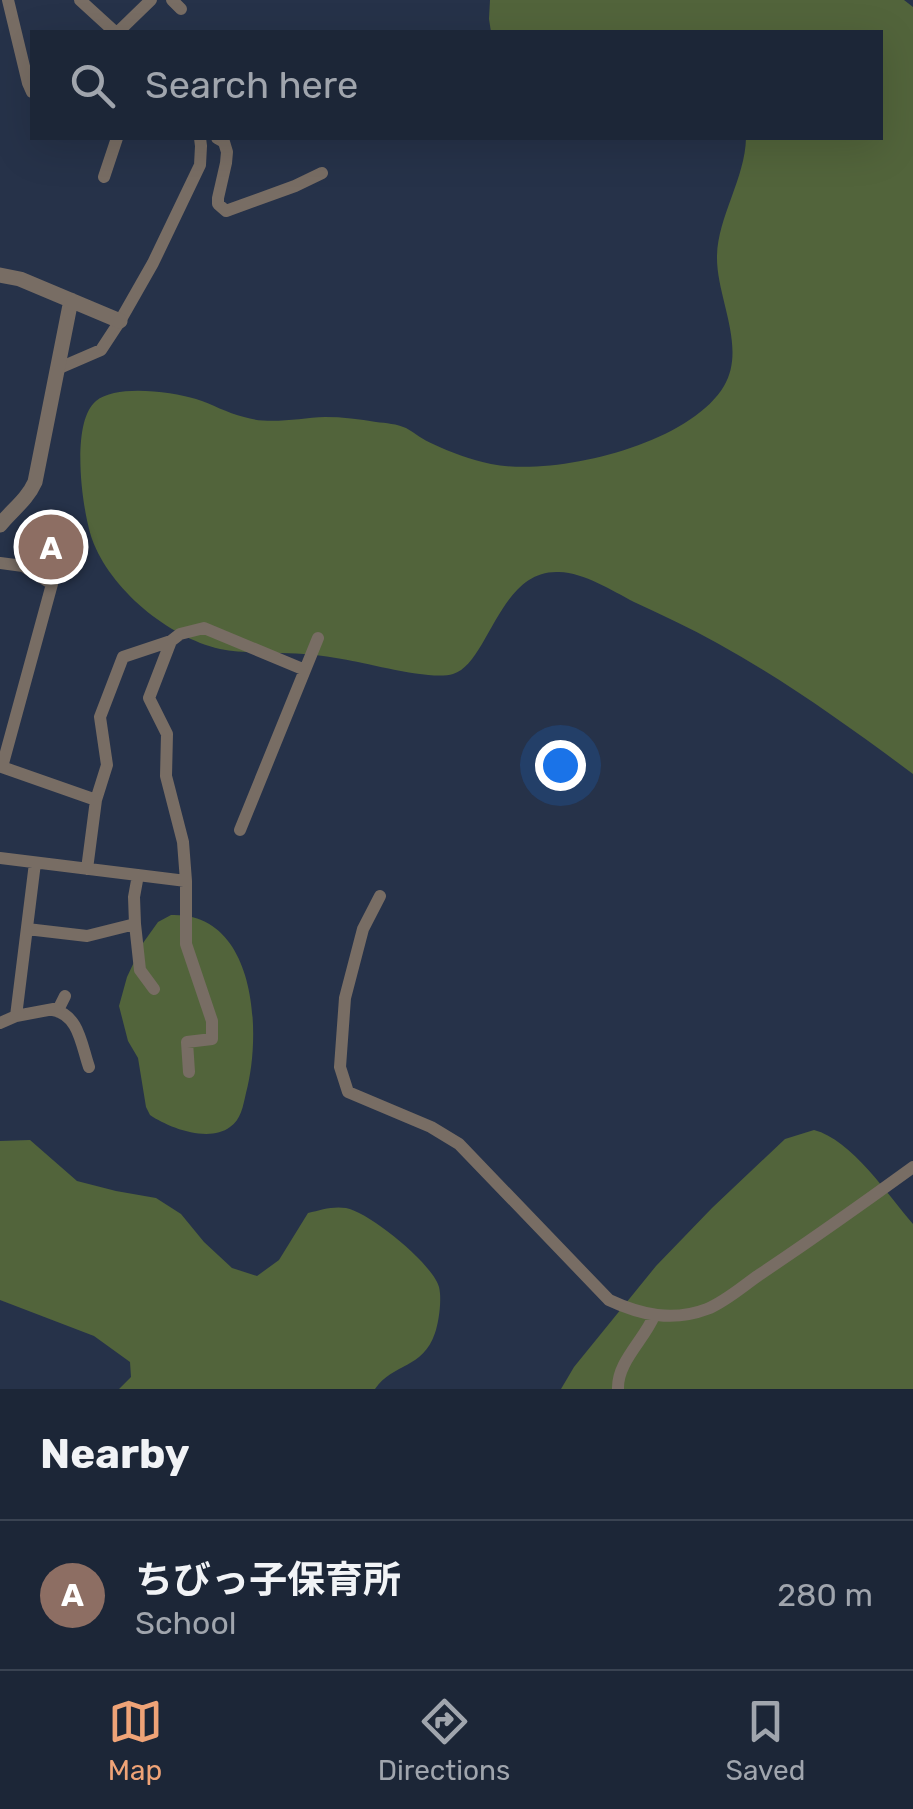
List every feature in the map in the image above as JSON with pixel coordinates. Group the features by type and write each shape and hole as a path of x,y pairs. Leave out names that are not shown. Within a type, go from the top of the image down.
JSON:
{"street":[{"path":"8,0 30,87"},
{"path":"80,0 115,30"},
{"path":"119,30 151,0"},
{"path":"104,177 116,140"},
{"path":"57,369 101,350 120,321 200,165 201,140"},
{"path":"220,140 227,152 218,204 226,212 322,173"},
{"path":"0,275 20,279 120,321"},
{"path":"0,525 35,482 71,300"},
{"path":"0,564 23,566 52,584 2,767 96,800"},
{"path":"87,869 96,800 107,765 100,716 123,657 204,628 305,670"},
{"path":"240,830 318,638"},
{"path":"171,641 149,698 167,734 166,776 183,842 186,944 214,1034 212,1038 186,1042 188,1072"},
{"path":"0,858 186,882"},
{"path":"16,1016 36,863"},
{"path":"138,875 134,896 140,970 154,989"},
{"path":"380,896 363,929 346,998 340,1068 348,1092 431,1127 459,1144 609,1300 654,1316 709,1308 913,1167"},
{"path":"27,929 87,936 135,924"},
{"path":"0,1023 59,1008 65,996"},
{"path":"53,1010 66,1013 73,1020 89,1068"},
{"path":"618,1389 623,1366 654,1316"}],"green space":[{"path":"490,0 904,0 913,7 913,774 743,658 578,575 539,575 522,585 465,666 443,676 327,656 235,651 200,643 143,608 112,576 101,558 85,508 81,446 88,412 96,401 117,393 173,394 264,421 331,417 391,424 461,456 518,467 583,461 652,440 682,425 707,407 724,386 730,371 732,339 718,272 718,241 746,140 883,140 883,30 491,30"},
{"path":"171,915 200,919 221,933 237,954 247,981 252,1010 251,1068 239,1117 221,1132 200,1134 178,1129 150,1115 138,1058 128,1041 119,1006 143,943 158,922"},
{"path":"814,1130 855,1156 913,1224 913,1389 561,1389 574,1367 656,1266 712,1208 785,1139"},
{"path":"30,1140 77,1181 156,1198 181,1214 232,1268 257,1276 279,1260 308,1213 336,1208 356,1212 399,1240 434,1277 440,1304 430,1345 375,1389 119,1389 131,1377 130,1362 94,1336 0,1300 0,1141"}],"place":[{"name":"ちびっ子保育所","path":"51,547"}]}
